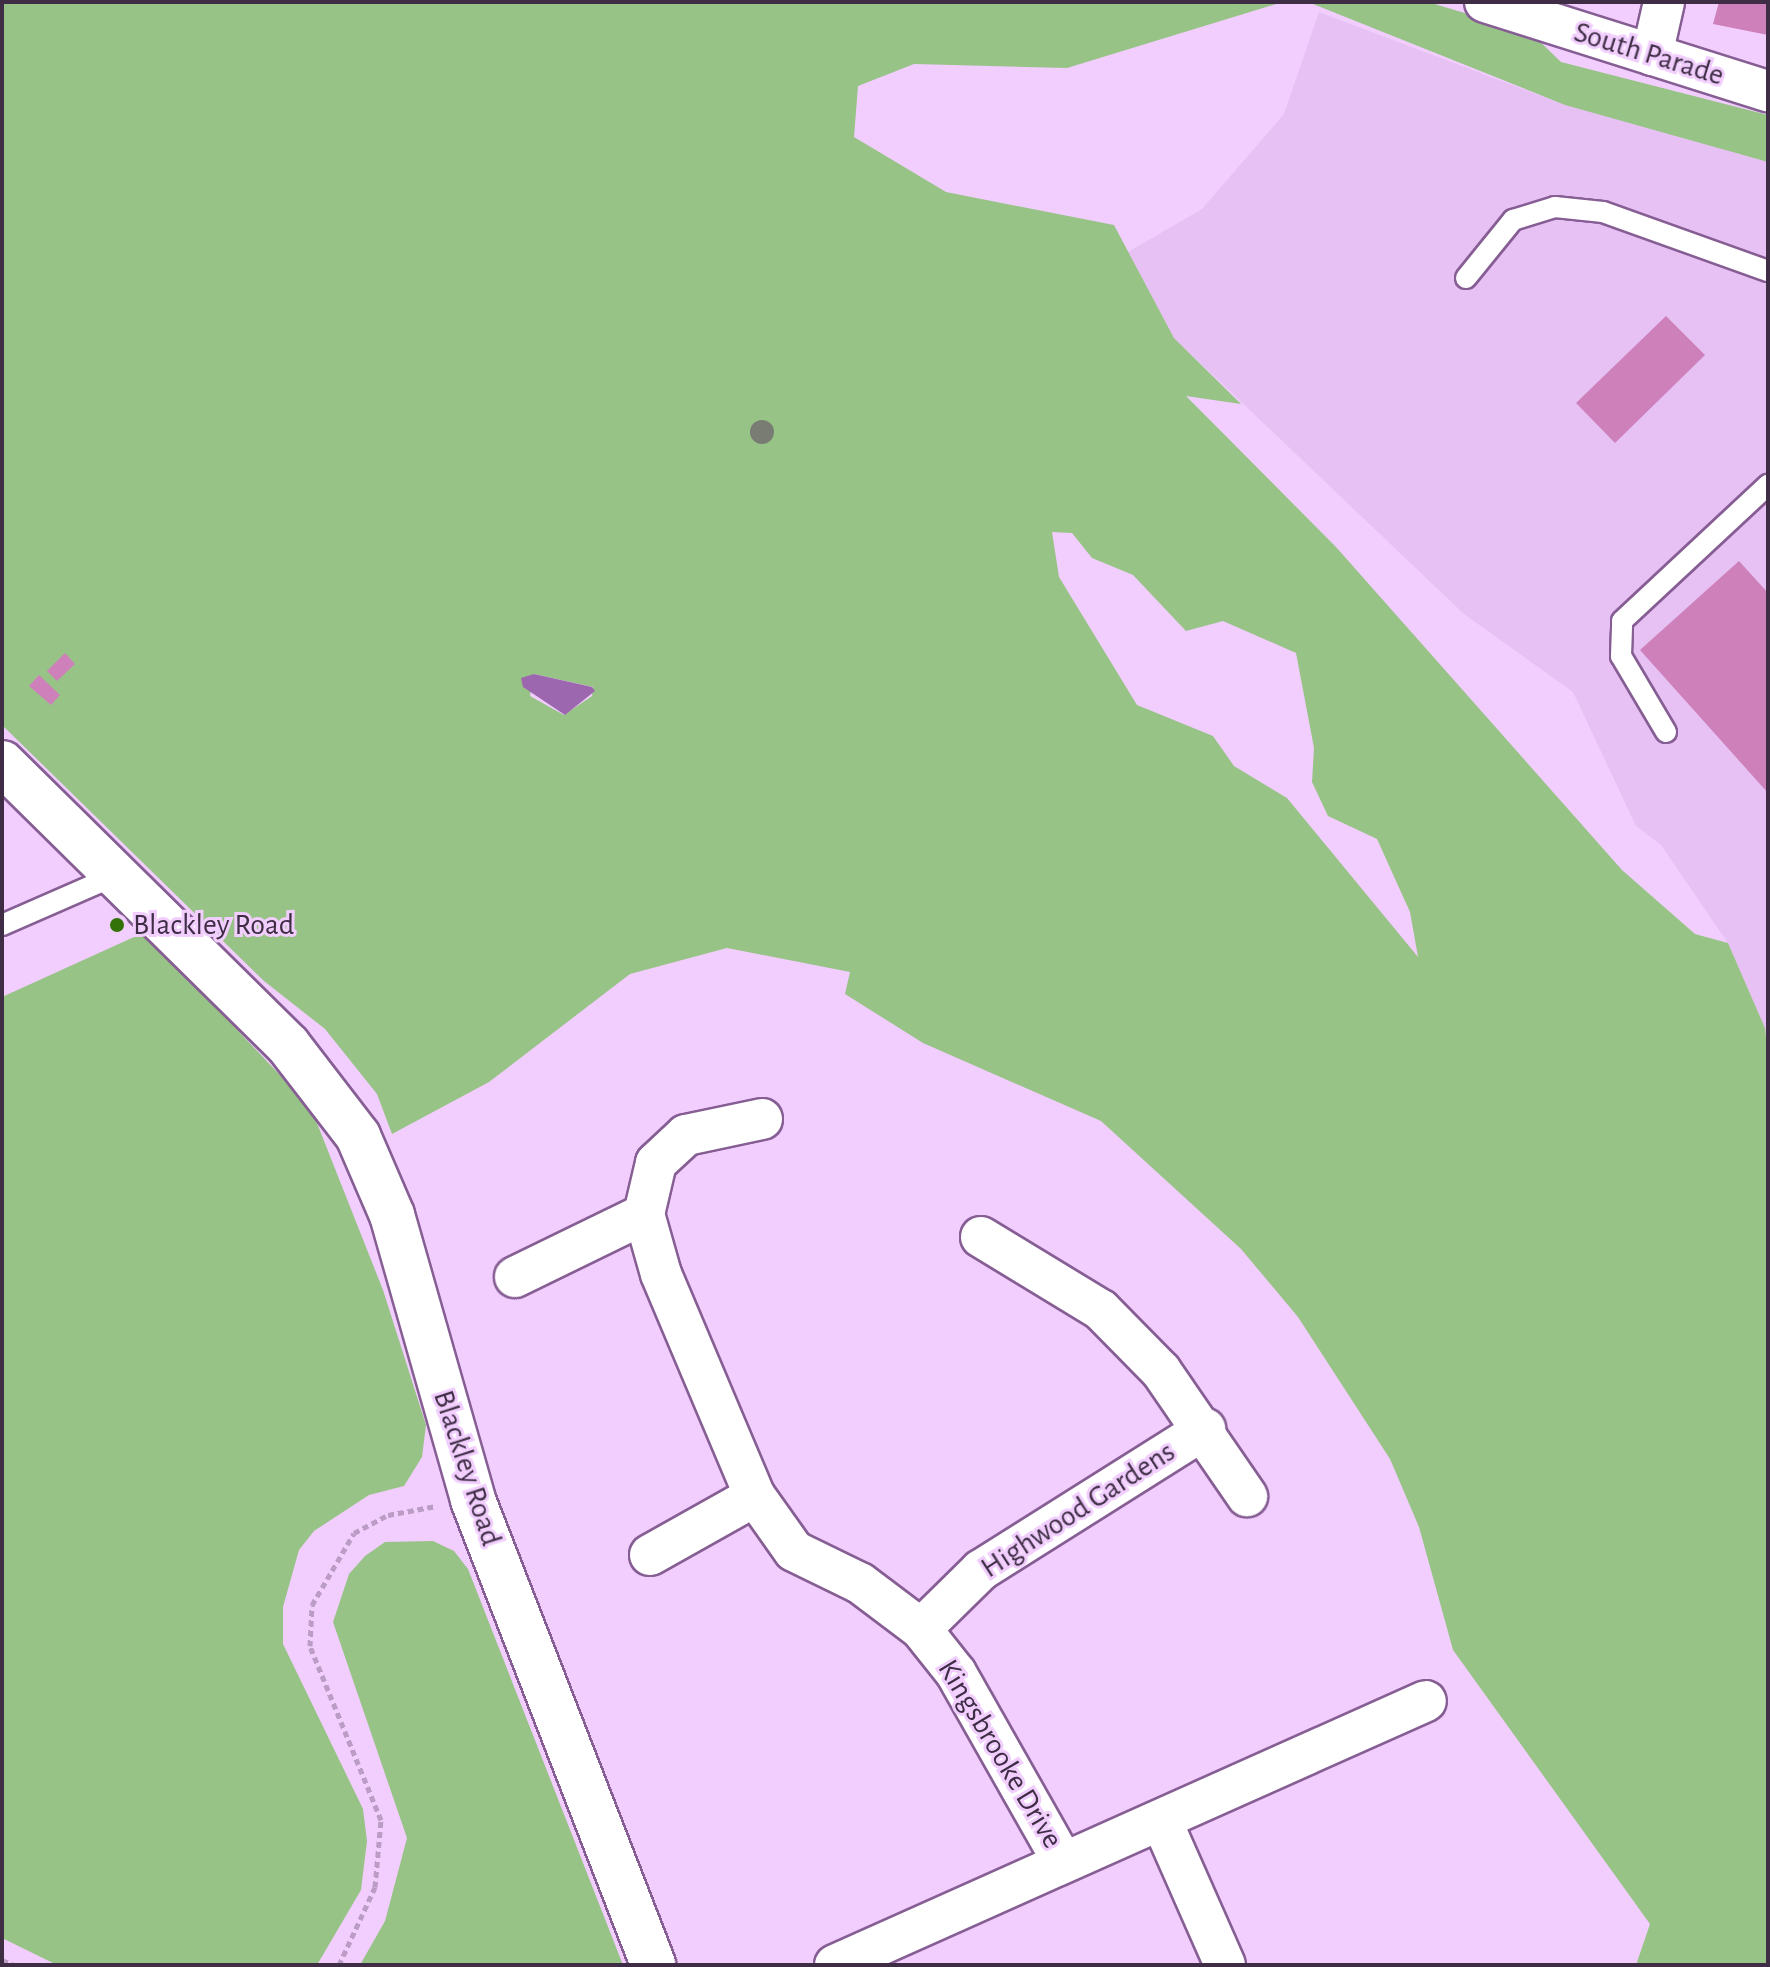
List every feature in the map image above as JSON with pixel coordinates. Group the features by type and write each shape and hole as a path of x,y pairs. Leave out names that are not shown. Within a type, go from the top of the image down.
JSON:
{"street":[{"name":"South Parade","path":"1485,2 1768,91"},
{"path":"1652,55 1664,2"},
{"name":"Blackley Road","path":"2,763 119,874 288,1045 358,1136 392,1215 473,1500 653,1965"},
{"name":"Kingsbrooke Drive","path":"762,1119 686,1135 656,1163 644,1214 661,1274 755,1496 794,1551 860,1583 921,1629 956,1673 1063,1862"},
{"path":"515,1277 644,1214"},
{"name":"Highwood Gardens","path":"981,1237 1101,1310 1205,1429 1247,1496"},
{"name":"Highwood Gardens","path":"921,1629 981,1570 1205,1429"},
{"path":"650,1555 755,1496"},
{"path":"835,1965 1063,1862 1162,1822 1426,1701"},
{"path":"1162,1822 1225,1965"}],"lane":[{"path":"1466,278 1513,220 1555,207 1603,212 1768,271"},
{"path":"1666,732 1621,656 1622,621 1768,485"},
{"path":"2,925 119,874"}],"path":[{"path":"339,1965 375,1887 381,1820 310,1646 312,1605 354,1533 388,1515 473,1500"},
{"path":"2,1960 14,1965"}],"shaded area":[{"path":"1319,12 1565,105 1768,162 1768,1056 1765,1028 1728,943 1661,845 1636,826 1573,692 1464,614 1174,338 1128,252 1202,209 1284,114"},
{"path":"534,674 592,687 595,691 565,715 523,687 521,678"}],"green space":[{"path":"2,2 1283,2 1067,68 914,64 858,86 854,137 946,192 1114,225 1174,338 1241,404 1186,396 1336,547 1622,870 1695,934 1728,943 1765,1028 1768,1056 1768,1965 1636,1965 1650,1924 1453,1650 1419,1527 1390,1459 1298,1317 1241,1249 1101,1121 923,1043 845,994 850,972 727,948 630,974 489,1082 392,1134 377,1094 325,1029 264,981 2,725","holes":["1052,532 1072,533 1092,558 1133,575 1186,631 1223,621 1296,653 1314,748 1312,782 1328,816 1377,839 1410,912 1418,957 1287,798 1234,766 1213,736 1137,705 1059,577","534,674 593,687 592,696 564,715 530,696"]},
{"path":"1308,2 1428,2 1531,33 1561,62 1768,115 1768,162 1565,105"},
{"path":"145,932 311,1108 383,1290 426,1425 422,1457 404,1486 369,1495 314,1531 299,1550 283,1607 283,1644 363,1809 367,1841 361,1890 317,1965 57,1965 2,1938 2,997"},
{"path":"433,1541 454,1551 468,1569 623,1965 360,1965 385,1921 407,1838 333,1622 349,1574 365,1556 385,1542"}],"building":[{"path":"1719,2 1768,2 1768,35 1713,24"},
{"path":"1666,316 1705,355 1615,443 1576,403"},
{"path":"1739,561 1768,593 1768,793 1640,650"},
{"path":"65,653 75,664 57,681 47,671"},
{"path":"39,675 60,695 51,705 29,686"}],"place":[{"name":"Blackley Road","path":"117,925"}]}
